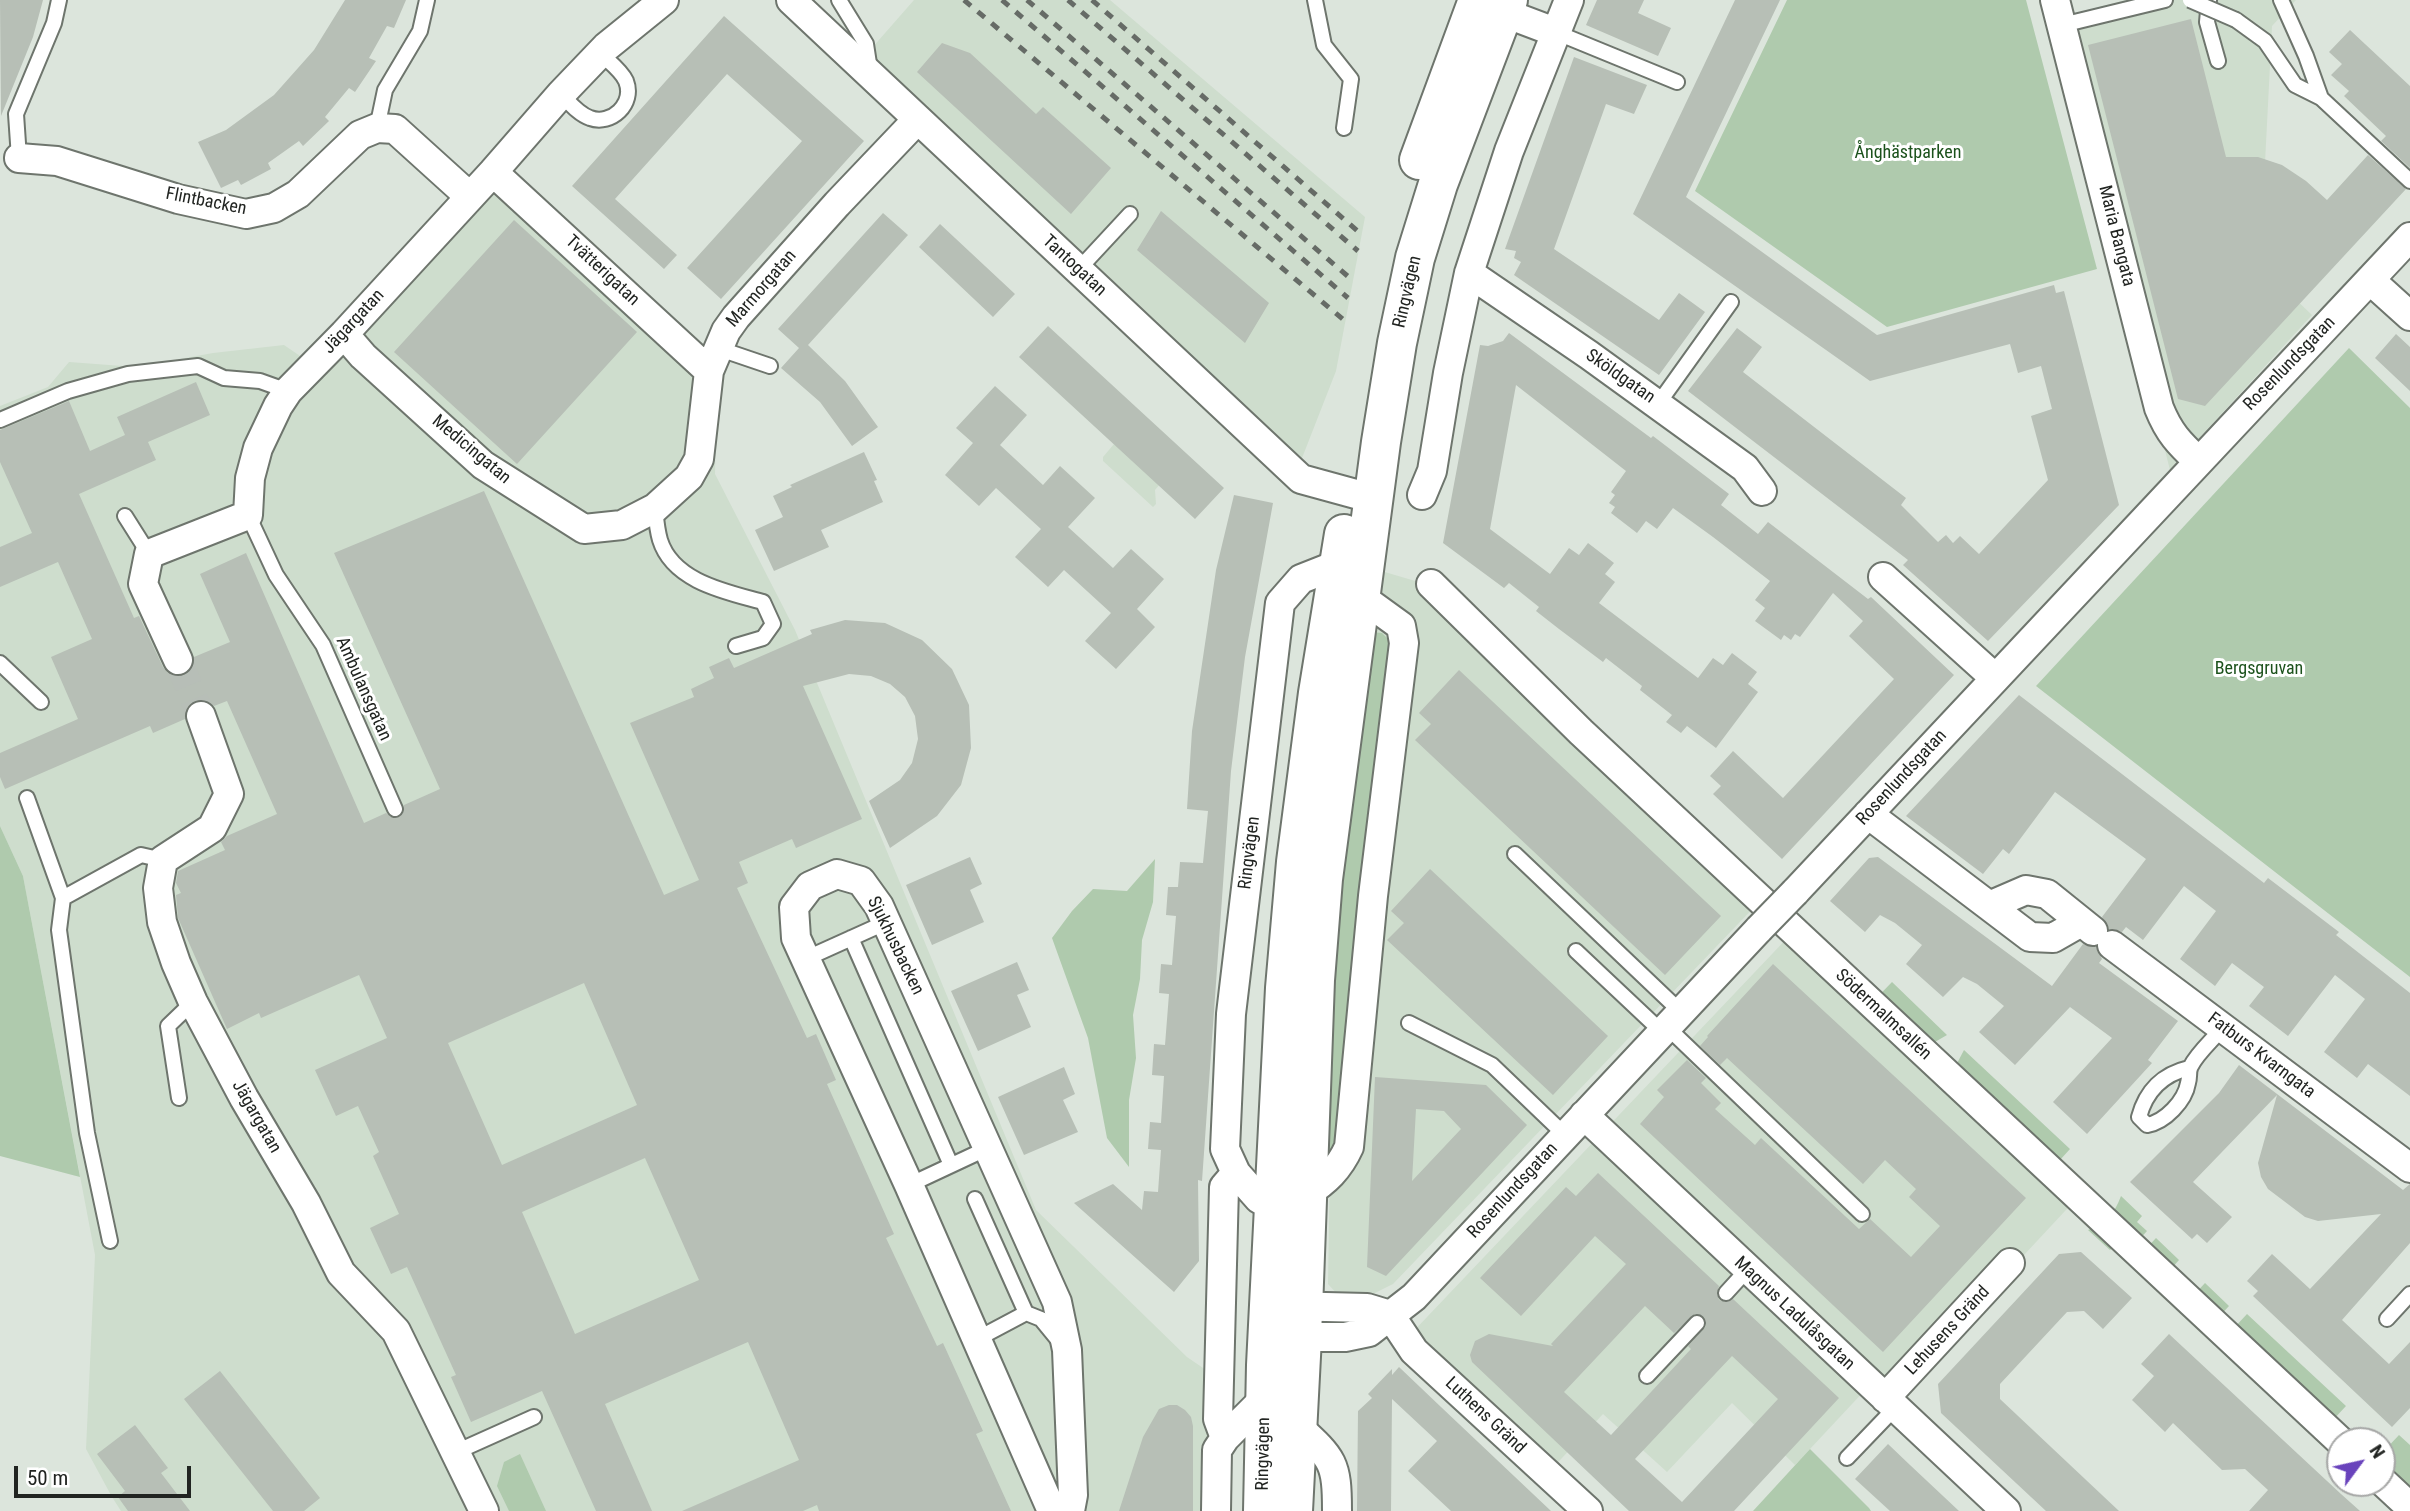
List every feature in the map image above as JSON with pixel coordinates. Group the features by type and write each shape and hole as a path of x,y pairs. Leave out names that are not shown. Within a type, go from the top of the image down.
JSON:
{"main road":[{"name":"Ringvägen","path":"1290,1199 1315,980 1323,879 1361,597 1361,496 1371,340 1413,177 1488,3"},
{"name":"Ringvägen","path":"1293,1511 1297,1426 1286,1321 1290,1199 1285,988 1296,862 1318,693 1339,564 1361,496"},
{"name":"Ringvägen","path":"1263,1511 1265,1398 1286,1321"}],"street":[{"name":"Jägargatan","path":"248,515 250,478 258,448 288,391 344,334 600,53 664,0"},
{"name":"Tantogatan","path":"791,0 1301,479 1361,496"},
{"path":"1422,495 1432,471 1448,373 1469,273 1509,150 1569,0"},
{"path":"1488,3 1555,32"},
{"name":"Maria Bangata","path":"2059,13 2159,408 2175,439 2198,461"},
{"name":"Marmorgatan","path":"655,508 689,477 699,459 713,359 736,317 875,162 917,120"},
{"name":"Flintbacken","path":"19,158 57,162 178,199 246,214 274,208 298,194 360,135 377,128"},
{"path":"377,128 395,129 469,196"},
{"name":"Tvätterigatan","path":"493,172 713,359"},
{"name":"Rosenlundsgatan","path":"1390,1315 1414,1297 2410,237"},
{"name":"Sköldgatan","path":"1469,273 1745,468 1762,491"},
{"path":"2371,280 2410,316"},
{"name":"Medicingatan","path":"344,334 363,356 483,465 584,529 622,525 655,508"},
{"path":"178,660 143,584 149,555 248,515"},
{"name":"Ringvägen","path":"1290,1199 1259,1199 1236,1173 1224,1149 1231,1014 1280,603 1301,579 1339,564"},
{"path":"1883,577 1995,678"},
{"name":"Södermalmsallén","path":"1431,584 1591,742 2326,1428"},
{"path":"1290,1199 1328,1180 1342,1163 1349,1147 1373,896 1404,643 1401,626 1361,597"},
{"path":"163,860 212,828 229,794 201,716"},
{"path":"1868,814 2030,937 2095,933"},
{"name":"Jägargatan","path":"163,860 158,888 162,922 176,963 194,1002 244,1098 306,1203 341,1273 396,1331 484,1511"},
{"name":"Sjukhusbacken","path":"1052,1511 909,1185 796,938 794,907 810,886 837,874 861,881 879,905 1057,1301 1067,1350 1073,1495 1070,1511"},
{"name":"Fatburs Kvarngata","path":"1989,906 2026,890 2047,894 2095,933 2410,1168"},
{"name":"Magnus Ladulåsgatan","path":"1574,1125 1747,1270 2006,1511"},
{"path":"1216,1511 1217,1450 1225,1438 1218,1419 1224,1187 1236,1173"},
{"name":"Lehusens Gränd","path":"1890,1403 2010,1263"},
{"path":"1286,1321 1367,1308 1390,1315"},
{"name":"Luthens Gränd","path":"1390,1315 1414,1351 1588,1511"},
{"name":"Ringvägen","path":"1225,1438 1265,1398"},
{"name":"Ringvägen","path":"1297,1426 1319,1446 1335,1468 1336,1511"},
{"path":"2396,1494 2410,1507"}],"lane":[{"path":"19,158 16,114 54,23 59,0"},
{"path":"377,128 385,90 420,32 428,0"},
{"path":"839,0 866,44 871,75"},
{"path":"1315,0 1324,45 1351,79 1344,128"},
{"path":"2059,13 2165,0"},
{"path":"2190,0 2236,20 2265,41 2295,85 2321,98 2410,181"},
{"path":"2209,0 2207,22 2218,61"},
{"path":"2281,0 2321,98"},
{"path":"1555,32 1677,82"},
{"path":"561,94 588,118 602,121 615,117 628,94 626,81 600,53"},
{"path":"1078,270 1130,214"},
{"path":"1658,404 1731,302"},
{"path":"713,359 770,366"},
{"path":"0,420 68,391 128,374 198,366 224,378 260,381 288,391"},
{"path":"655,508 660,541 670,559 710,587 763,602 773,624 763,638 736,646"},
{"name":"Ambulansgatan","path":"248,515 276,575 323,645 395,809"},
{"path":"125,516 149,555"},
{"path":"0,663 41,702"},
{"path":"27,798 63,898 59,930 87,1133 110,1241"},
{"path":"1515,854 1670,1024 1862,1214"},
{"path":"63,898 141,855 163,860"},
{"path":"806,959 887,922"},
{"path":"850,938 951,1165"},
{"path":"1576,951 1670,1024"},
{"path":"179,1098 168,1026 194,1002"},
{"path":"1409,1023 1492,1065 1574,1125"},
{"path":"2189,1068 2223,1027"},
{"path":"909,1185 988,1149"},
{"path":"975,1199 1026,1313 1041,1320 1067,1350"},
{"path":"1727,1293 1747,1270"},
{"path":"2387,1319 2410,1294"},
{"path":"977,1339 1026,1313"},
{"path":"1647,1376 1697,1323"},
{"path":"1847,1458 1890,1403"},
{"path":"456,1452 534,1417"}],"shaded area":[{"path":"914,0 1110,0 1365,217 1336,371 1295,476 857,65"},
{"path":"2125,0 2296,0 2272,26 2265,163 2243,249 2312,315 2170,470 2055,19"},
{"path":"493,172 717,374 715,474 795,630 1036,1210 1187,1357 1228,1385 1225,1511 121,1511 112,1497 86,1449 95,1255 23,876 0,826 0,406 48,387 69,362 136,367 213,353 284,345 319,369"},
{"path":"1114,444 1166,477 1155,490 1156,504 1153,507 1103,461 1103,457"},
{"path":"1378,570 1422,583 1761,900 1393,1284 1375,1293 1358,1296 1338,1295 1328,1284 1330,1165"},
{"path":"1792,933 2079,1196 1886,1403 1867,1388 1795,1465 1732,1403 1667,1472 1603,1414 1548,1473 1408,1337"}],"green space":[{"name":"Ånghästparken","path":"1787,0 2026,0 2097,269 1887,327 1695,191"},
{"name":"Bergsgruvan","path":"2349,348 2410,408 2410,977 2036,686"},
{"path":"1371,632 1382,633 1391,642 1338,1150 1323,1163 1337,877"},
{"path":"0,826 23,876 80,1177 0,1156"},
{"path":"1155,859 1153,902 1142,940 1140,979 1133,1015 1136,1058 1129,1100 1129,1167 1107,1138 1088,1038 1052,938 1093,889 1127,891"},
{"path":"1892,982 1947,1035 1928,1046 1917,1067 1861,1014"},
{"path":"1964,1050 2070,1149 2040,1182 1934,1082 1953,1071"},
{"path":"2121,1196 2142,1216 2137,1222 2147,1231 2125,1255 2114,1246 2110,1250 2088,1230 2109,1217"},
{"path":"2156,1238 2179,1260 2155,1287 2131,1265"},
{"path":"2205,1283 2229,1306 2205,1332 2181,1309"},
{"path":"2247,1314 2346,1406 2317,1437 2219,1344"},
{"path":"2399,1435 2410,1445 2410,1496 2396,1483 2396,1438"},
{"path":"1810,1449 1869,1508 1871,1511 1753,1511"},
{"path":"520,1454 546,1511 509,1511 497,1486 504,1462"}],"building":[{"path":"0,0 43,0 33,37 1,116"},
{"path":"345,0 406,0 394,28 387,26 369,58 376,61 355,92 349,88 325,117 329,121 303,146 299,141 268,163 271,169 241,185 238,180 221,188 198,142 226,130 274,95 314,50"},
{"path":"1597,0 1644,0 1638,13 1671,28 1658,56 1586,25"},
{"path":"1735,0 1780,0 1686,197 1877,335 2054,285 2056,293 2064,291 2119,505 1988,641 1903,565 1908,560 1688,391 1737,328 1762,347 1743,372 1906,498 1901,505 1938,542 1946,535 1953,543 1960,536 1979,554 2048,480 2031,416 2052,409 2041,366 2018,373 2010,344 1870,381 1633,214"},
{"path":"724,16 864,141 721,299 687,268 802,141 727,74 615,199 677,255 664,269 572,186"},
{"path":"2191,19 2226,157 2258,157 2282,165 2306,181 2327,200 2368,155 2406,189 2205,406 2178,399 2088,45"},
{"path":"2350,30 2410,86 2410,168 2381,141 2386,136 2344,96 2349,91 2331,75 2342,64 2329,52"},
{"path":"942,43 970,53 1036,114 1043,107 1111,168 1071,214 917,72"},
{"path":"1574,57 1647,85 1634,114 1606,104 1554,249 1659,320 1679,293 1705,312 1659,375 1514,275 1521,262 1514,258 1516,251 1505,249"},
{"path":"1161,211 1269,303 1245,343 1137,250"},
{"path":"883,213 908,235 808,345 845,381 878,427 852,446 820,402 781,368 799,348 778,329"},
{"path":"514,220 637,332 517,464 394,352"},
{"path":"940,224 1015,294 993,317 919,247"},
{"path":"1048,326 1224,488 1195,519 1019,357"},
{"path":"1509,333 1729,494 1721,505 1758,534 1768,522 1868,599 1871,597 1954,675 1782,859 1713,794 1721,786 1710,776 1733,751 1783,798 1894,679 1849,636 1863,621 1833,593 1800,637 1795,634 1791,640 1784,635 1781,640 1755,621 1765,608 1755,600 1770,581 1713,537 1673,508 1657,529 1646,521 1637,533 1611,513 1615,507 1609,503 1615,495 1611,492 1626,471 1516,385 1490,529 1550,574 1569,548 1579,555 1588,543 1614,563 1605,574 1615,582 1599,603 1698,678 1713,658 1723,665 1732,653 1757,672 1748,684 1758,692 1716,748 1687,726 1681,733 1666,722 1672,715 1640,690 1642,686 1606,658 1603,662 1559,629 1536,611 1539,607 1509,583 1504,588 1443,543 1480,345 1488,346 1503,341"},
{"path":"2396,334 2410,347 2410,391 2375,358"},
{"path":"196,382 210,415 148,442 156,460 79,494 134,618 139,616 163,667 168,673 184,675 191,670 194,657 230,642 200,574 246,553 364,823 386,813 393,818 399,817 404,811 404,805 440,789 334,553 484,491 664,895 699,880 630,723 694,697 691,689 714,678 709,667 729,658 734,668 812,634 810,630 845,620 885,623 922,640 952,669 969,705 971,748 961,785 937,816 890,848 869,801 900,780 912,763 918,739 915,716 905,697 890,684 871,676 849,674 803,686 862,819 796,848 792,839 739,862 748,883 737,888 807,1038 816,1034 836,1080 827,1084 894,1234 886,1238 937,1346 943,1343 983,1431 976,1434 1011,1511 819,1511 817,1505 803,1511 682,1511 799,1460 748,1342 605,1404 652,1511 596,1511 542,1391 471,1422 451,1377 456,1375 407,1267 391,1274 370,1228 399,1214 373,1156 379,1152 358,1106 336,1116 315,1070 387,1038 359,975 261,1018 259,1013 227,1029 178,918 176,895 181,893 176,883 178,871 225,850 221,842 227,836 277,814 227,701 214,706 205,700 195,701 188,706 185,719 153,733 150,726 5,789 0,777 0,753 78,719 51,657 92,639 58,562 0,587 0,547 32,533 0,462 0,430 69,401 90,451 125,435 117,417","holes":["584,983 637,1105 502,1165 448,1043","645,1158 699,1280 575,1334 522,1212"]},
{"path":"995,386 1027,415 1000,445 1043,485 1060,466 1095,498 1068,527 1113,568 1131,549 1164,579 1137,609 1155,627 1116,669 1085,641 1111,613 1064,570 1048,587 1015,557 1041,529 996,488 979,506 945,475 973,443 956,428"},
{"path":"864,452 877,480 874,481 883,502 821,530 829,547 774,571 755,530 783,517 773,496 792,487 790,485"},
{"path":"1234,495 1273,503 1245,657 1231,771 1202,1181 1198,1180 1199,1261 1174,1292 1074,1203 1113,1184 1142,1210 1144,1191 1158,1192 1161,1150 1148,1149 1150,1122 1161,1123 1164,1076 1152,1075 1154,1044 1165,1045 1169,994 1159,993 1161,964 1172,965 1176,916 1166,915 1168,887 1178,887 1180,862 1203,863 1208,811 1187,809 1192,731 1216,570"},
{"path":"1459,670 1721,916 1665,975 1415,740 1431,724 1419,713"},
{"path":"2019,695 2264,883 2268,878 2339,932 2336,935 2410,993 2410,1096 2368,1064 2357,1078 2324,1052 2365,999 2335,975 2288,1036 2249,1006 2264,987 2232,963 2215,986 2180,959 2216,911 2184,886 2143,940 2126,927 2122,932 2109,929 2102,917 2146,859 2055,792 2009,854 2003,849 1983,874 1906,816"},
{"path":"970,857 982,884 970,890 984,922 932,945 906,885"},
{"path":"1878,857 2052,986 2083,944 2096,947 2102,959 2099,963 2178,1021 2148,1060 2152,1063 2087,1134 2053,1102 2112,1038 2070,1007 2015,1065 1979,1032 2004,1006 1977,984 1963,977 1943,997 1906,964 1922,945 1895,923 1880,915 1865,932 1830,901 1869,858"},
{"path":"1430,869 1608,1036 1553,1095 1387,940 1404,923 1391,911"},
{"path":"1017,962 1029,990 1017,995 1031,1027 978,1051 951,991"},
{"path":"1773,964 2026,1198 1883,1352 1640,1124 1664,1097 1657,1090 1687,1060 1706,1078 1701,1083 1721,1103 1715,1109 1755,1145 1761,1138 1859,1229 1870,1219 1911,1257 1940,1226 1909,1197 1916,1189 1885,1160 1863,1184 1727,1058 1720,1065 1700,1046"},
{"path":"2239,1065 2403,1190 2410,1184 2410,1243 2342,1320 2389,1364 2410,1342 2410,1408 2392,1427 2253,1296 2258,1291 2247,1281 2272,1254 2310,1289 2381,1214 2318,1221 2305,1217 2268,1189 2261,1177 2258,1163 2277,1095 2193,1182 2232,1217 2207,1243 2197,1234 2192,1239 2130,1182 2219,1093"},
{"path":"1064,1067 1075,1094 1063,1100 1078,1132 1024,1155 998,1097"},
{"path":"1375,1077 1486,1085 1527,1125 1386,1276 1367,1267","holes":["1416,1109 1444,1111 1461,1129 1412,1181"]},
{"path":"1598,1173 1719,1286 1719,1300 1725,1302 1733,1299 1839,1398 1734,1511 1629,1511 1472,1362 1470,1355 1475,1341 1489,1334 1553,1346 1551,1344 1626,1264 1595,1236 1521,1316 1480,1278 1566,1187 1576,1196","holes":["1645,1306 1674,1333 1695,1314 1704,1317 1706,1326 1688,1346 1691,1349 1611,1435 1564,1392","1732,1356 1778,1399 1682,1502 1635,1459"]},
{"path":"2081,1252 2132,1298 2103,1329 2084,1311 2067,1312 2000,1384 2000,1399 2119,1511 2046,1511 1941,1413 1938,1384 2059,1254"},
{"path":"2169,1334 2326,1479 2326,1497 2345,1497 2360,1511 2249,1511 2268,1490 2245,1469 2222,1470 2173,1423 2165,1432 2132,1400 2154,1376 2141,1364"},
{"path":"1399,1367 1551,1511 1451,1511 1408,1471 1437,1441 1392,1399 1391,1511 1357,1511 1358,1411 1372,1398 1368,1394 1392,1369 1392,1375"},
{"path":"220,1371 320,1498 304,1511 273,1511 184,1399"},
{"path":"1177,1405 1191,1417 1193,1511 1119,1511 1143,1437 1159,1409"},
{"path":"135,1425 168,1468 161,1473 190,1511 128,1511 118,1497 125,1491 97,1454"},
{"path":"1888,1444 1959,1511 1890,1511 1855,1479"}],"tunnel":[{"path":"178,660 201,716"}],"railway":[{"path":"964,0 1345,321"},
{"path":"1002,0 1348,298"},
{"path":"1027,0 1351,279"},
{"path":"1068,0 1358,251"},
{"path":"1092,0 1361,234"}]}
